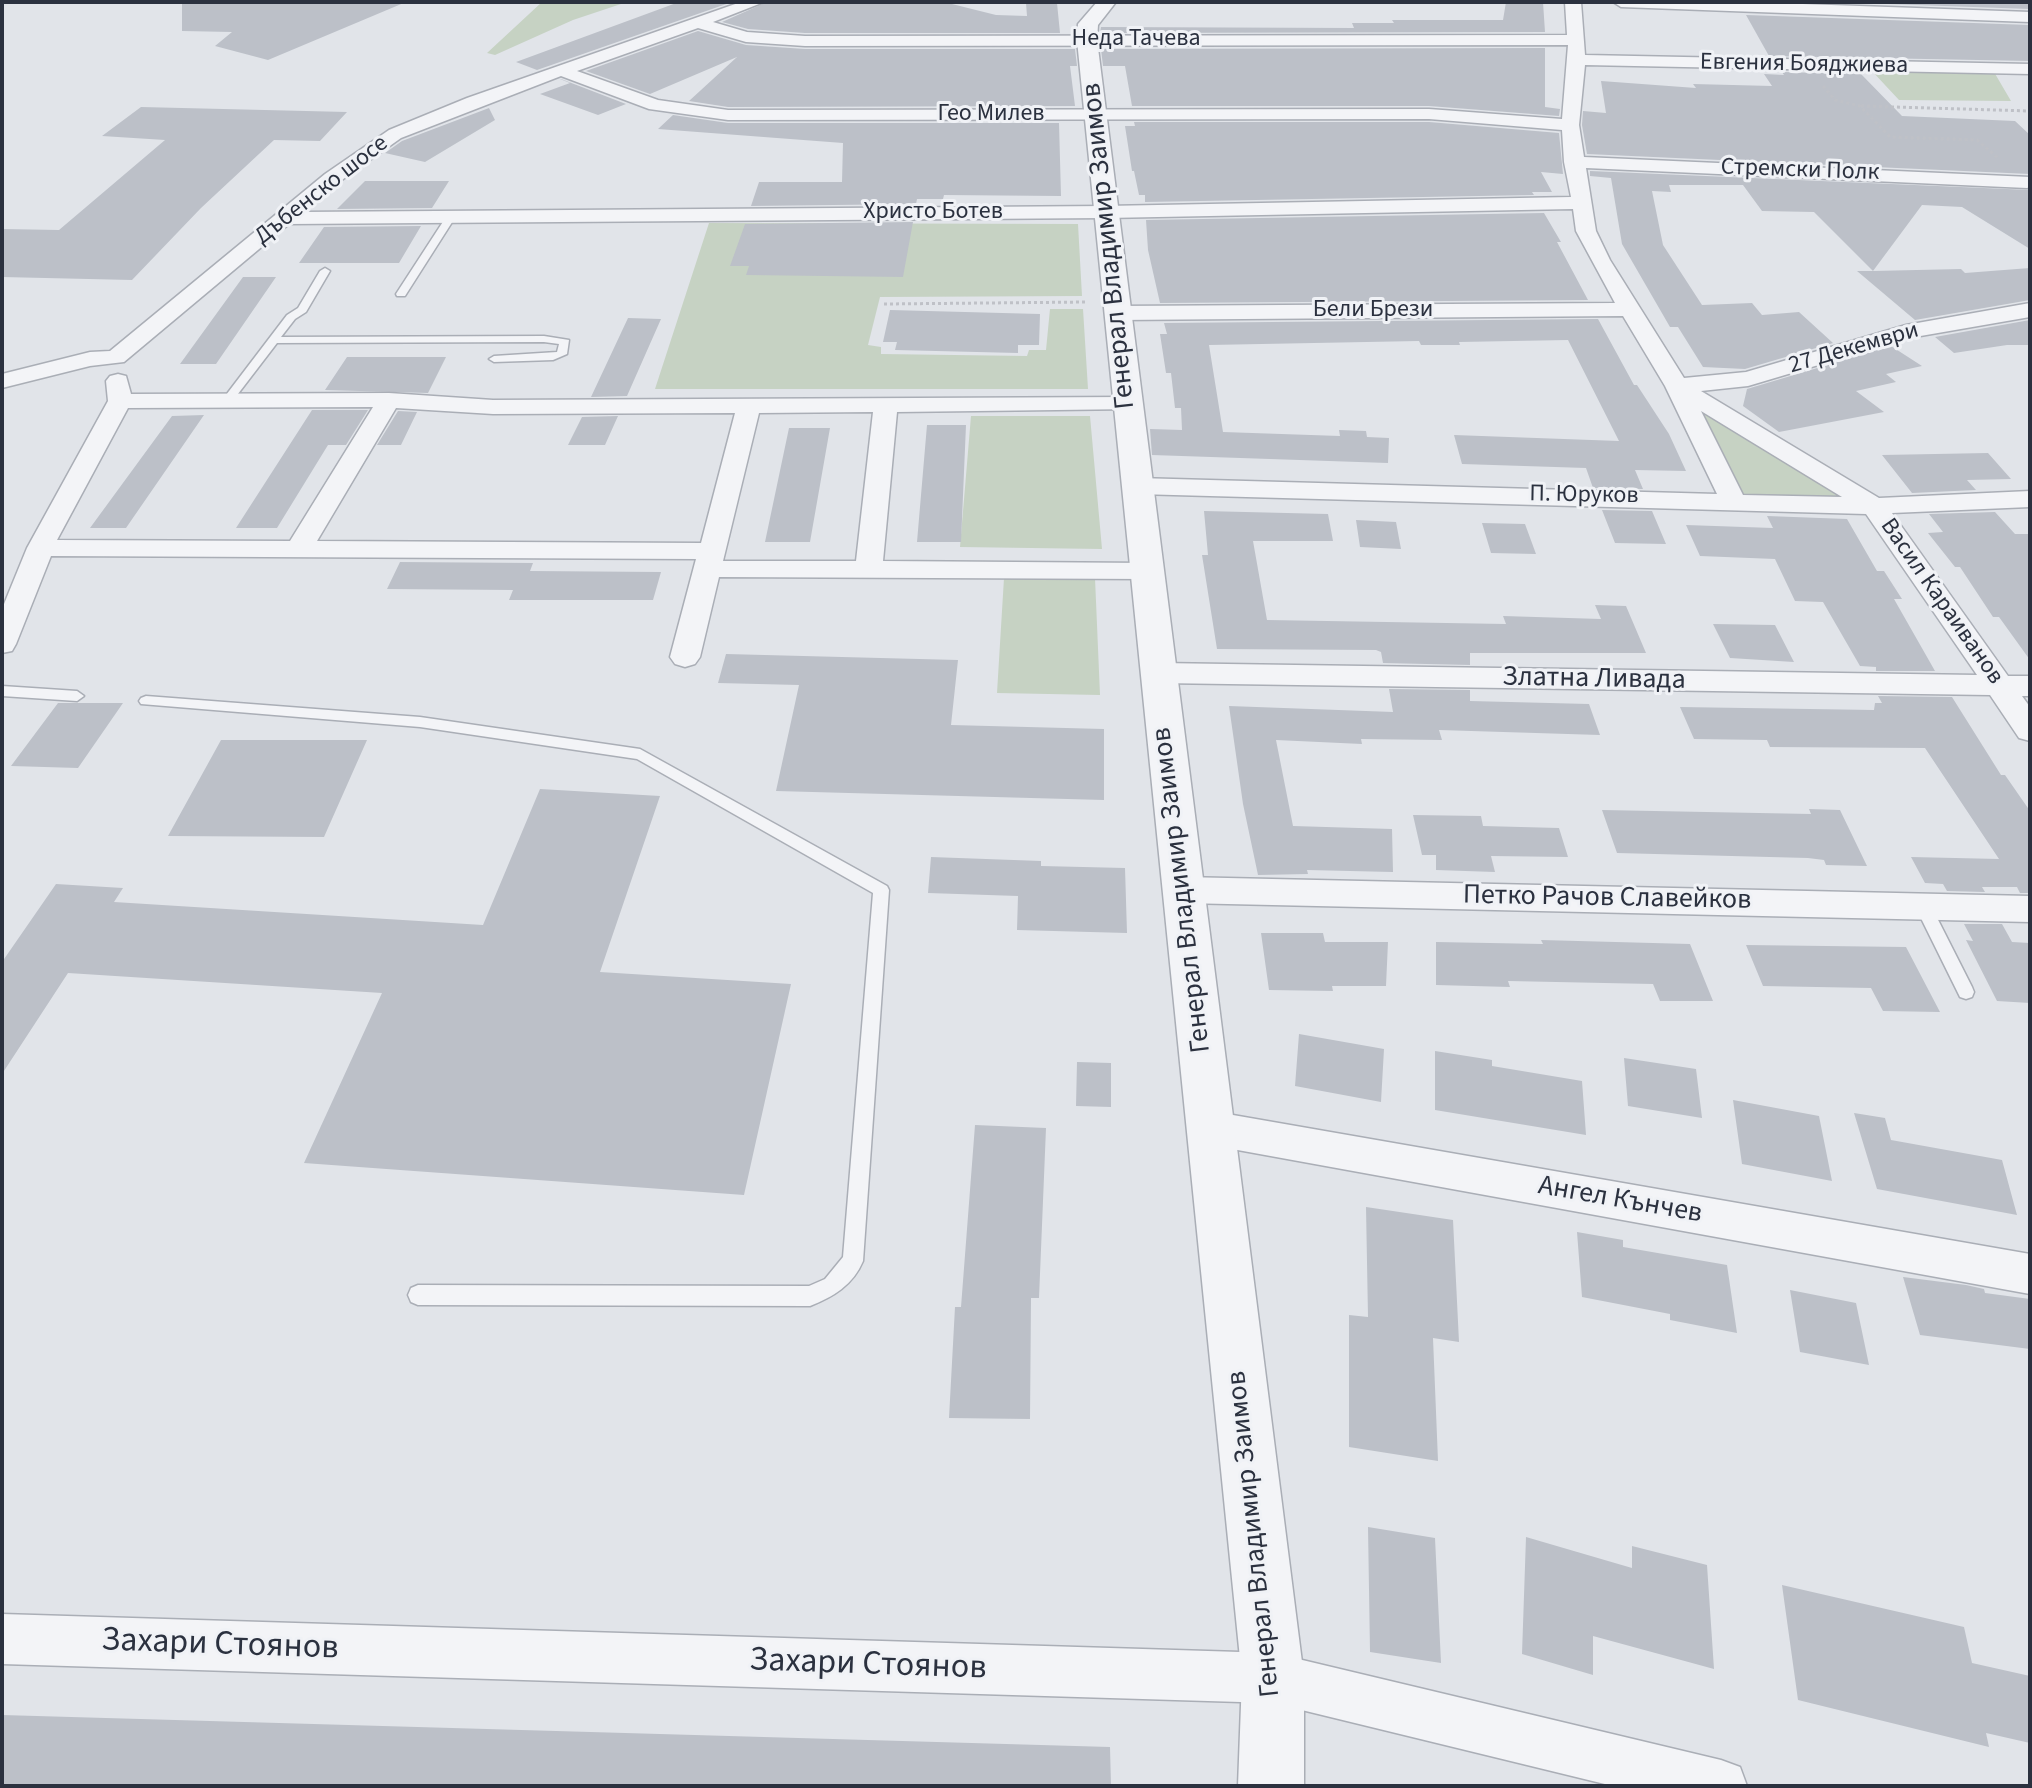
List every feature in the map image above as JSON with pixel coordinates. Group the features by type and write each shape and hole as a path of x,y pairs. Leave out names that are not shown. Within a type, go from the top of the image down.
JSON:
{"street":[{"name":"Дъбенско шосе","path":"116,357 357,158 395,134 756,2"},
{"path":"1087,40 1088,24 1107,2"},
{"name":"Васил Караиванов","path":"1573,2 1577,60 1570,125 1573,162 1586,231 1629,309 1677,386 1733,500"},
{"path":"1621,2 2030,17"},
{"path":"1992,2 2030,34"},
{"name":"Неда Тачева","path":"698,23 771,41 1576,40"},
{"name":"Генерал Владимир Заимов","path":"1087,40 1273,1678 1271,1786"},
{"name":"Евгения Бояджиева","path":"1577,60 2030,69"},
{"name":"Гео Милев","path":"562,71 655,105 728,115 1429,114 1570,125"},
{"name":"Стремски Полк","path":"1573,162 2027,182"},
{"name":"Христо Ботев","path":"286,218 1106,212 1581,203"},
{"name":"Бели Брези","path":"1117,308 1629,309"},
{"name":"27 Декември","path":"1677,386 1748,379 1906,332 2030,310"},
{"path":"2,381 90,359 116,357 120,401 40,548 2,644"},
{"name":"Васил Караиванов","path":"1677,386 1874,506 2030,730"},
{"path":"120,401 389,400 493,407 1128,404"},
{"path":"299,548 389,400"},
{"path":"685,657 749,406"},
{"path":"869,570 886,406"},
{"name":"П. Юруков","path":"1137,486 1874,506 2030,499"},
{"path":"40,548 299,548 710,560 869,570 1147,571"},
{"name":"Златна Ливада","path":"1159,673 2030,686"},
{"name":"Петко Рачов Славейков","path":"1183,890 2030,909"},
{"name":"Ангел Кънчев","path":"1210,1128 2030,1274"},
{"name":"Захари Стоянов","path":"2,1639 1273,1678 1721,1786"}],"lane":[{"path":"401,294 451,216"},
{"path":"227,401 291,317 302,310 325,271"},
{"path":"274,340 544,339 565,342 562,354 553,357 494,359"},
{"path":"2,691 77,696"},
{"path":"146,701 420,722 640,754 881,890 853,1261 832,1286 810,1296 418,1295"},
{"path":"1923,906 1966,992"}],"path":[{"path":"1835,100 1860,106 2030,111"},
{"path":"1860,106 1890,137 1977,140 1999,159"},
{"path":"884,304 1117,308"}],"green space":[{"path":"542,2 627,2 573,20 495,55 487,53"},
{"path":"1871,70 1994,72 2011,101 1899,100"},
{"path":"709,223 1078,224 1082,296 880,297 868,345 881,347 881,354 1027,356 1029,350 1046,350 1050,309 1083,309 1088,389 655,389"},
{"path":"1677,386 1874,506 1733,500"},
{"path":"971,416 1090,416 1102,549 960,547"},
{"path":"1004,578 1095,578 1100,695 997,693"}],"building":[{"path":"182,2 406,2 268,60 215,46 232,32 182,31"},
{"path":"679,2 732,2 537,70 516,62"},
{"path":"767,2 944,2 996,15 1027,16 1026,3 1057,3 1060,33 805,33 748,29 722,22"},
{"path":"1506,2 1543,2 1545,32 1100,33 1101,27 1354,28 1352,23 1394,23 1392,20 1503,20"},
{"path":"1831,2 2030,2 2030,9"},
{"path":"1746,15 2030,25 2030,61 1769,56"},
{"path":"698,31 746,45 805,49 1075,49 1077,66 1070,66 1075,106 728,107 689,101 737,57 650,94 586,71"},
{"path":"1545,48 1545,107 1560,109 1559,116 1429,106 1132,106 1125,66 1103,66 1101,49"},
{"path":"1782,72 1861,74 1902,116 2015,121 2030,135 2030,174 1587,154 1583,111 1606,113 1601,81 1696,88 1693,84 1772,86 1764,74 1784,75"},
{"path":"560,79 626,104 598,115 540,94 570,83"},
{"path":"141,107 347,112 320,141 274,140 201,208 132,280 2,277 2,229 59,230 165,140 102,136"},
{"path":"489,108 495,120 425,162 385,153 402,141"},
{"path":"673,115 728,123 1059,123 1061,196 944,195 943,199 917,199 916,204 751,206 759,182 842,182 843,143 658,129"},
{"path":"1134,122 1429,122 1559,133 1563,174 1541,172 1552,192 1532,192 1534,195 1145,202 1145,195 1139,195 1132,171 1125,126 1135,126"},
{"path":"1590,171 2030,190 2030,249 1962,207 1922,205 1873,271 1814,212 1762,211 1743,185 1669,185 1671,192 1652,191 1663,245 1702,305 1752,303 1762,315 1799,312 1833,343 1745,369 1703,367 1678,327 1670,327 1622,244 1611,178 1590,176"},
{"path":"365,181 449,181 432,208 337,209"},
{"path":"1544,213 1588,300 1160,303 1148,250 1146,220"},
{"path":"913,222 903,277 746,275 749,266 730,266 745,224"},
{"path":"421,226 399,263 299,263 324,227"},
{"path":"2030,268 2030,300 1915,320 1857,271 1961,269 1965,273"},
{"path":"243,277 276,277 216,364 180,364"},
{"path":"890,310 1040,314 1039,345 1018,345 1018,353 895,350 897,342 883,342"},
{"path":"628,318 661,319 627,396 591,397"},
{"path":"1598,319 1634,385 1637,385 1669,434 1686,471 1635,470 1643,489 1593,488 1586,468 1462,464 1454,435 1619,441 1568,340 1459,342 1460,345 1421,345 1419,341 1209,345 1223,432 1340,436 1339,430 1366,431 1367,437 1389,438 1388,463 1152,455 1150,429 1182,430 1181,408 1175,408 1171,373 1166,373 1160,334 1167,334 1164,323"},
{"path":"2030,320 2030,345 2007,345 1954,353 1935,337"},
{"path":"1891,346 1922,366 1886,374 1896,382 1856,391 1884,412 1779,432 1743,406 1747,389"},
{"path":"347,357 446,357 428,393 325,390"},
{"path":"312,410 368,410 346,445 328,445 277,528 236,528"},
{"path":"398,411 417,412 401,445 377,445"},
{"path":"204,415 126,528 90,528 172,416"},
{"path":"618,416 605,445 568,445 582,417"},
{"path":"927,425 966,425 961,542 917,542"},
{"path":"789,428 830,428 810,542 765,542"},
{"path":"1988,453 2011,479 1967,480 1976,490 1912,493 1882,455"},
{"path":"1602,510 1652,511 1666,544 1615,543"},
{"path":"1204,511 1328,514 1333,541 1253,541 1267,620 1506,624 1503,616 1601,619 1595,605 1626,606 1646,653 1470,653 1470,665 1383,663 1381,652 1376,650 1217,649 1202,555 1208,555"},
{"path":"1995,512 2015,534 2030,534 2030,660 1999,617 1993,617 1960,567 1955,567 1928,533 1943,532 1929,514"},
{"path":"1767,516 1847,519 1877,571 1884,571 1902,599 1894,599 1935,671 1876,671 1876,667 1860,666 1823,602 1795,601 1775,559 1700,556 1686,525 1773,528"},
{"path":"1356,520 1396,522 1401,549 1360,547"},
{"path":"1482,523 1525,524 1536,554 1491,553"},
{"path":"400,562 533,563 530,571 661,572 653,600 509,600 513,590 387,589"},
{"path":"1713,624 1775,625 1794,662 1730,658"},
{"path":"726,654 958,660 951,725 1104,729 1104,800 776,791 799,685 718,683"},
{"path":"1389,689 1470,690 1470,701 1589,704 1600,735 1439,730 1442,740 1361,739 1362,744 1276,740 1293,826 1392,829 1393,872 1307,870 1308,874 1258,875 1243,804 1229,706 1393,712"},
{"path":"1878,696 1952,697 2001,775 2005,775 2030,811 2030,893 2020,893 2017,887 1982,887 1985,892 1947,891 1943,884 1925,883 1911,857 1999,859 1925,748 1770,747 1767,740 1694,739 1680,707 1874,710 1875,703 1882,703"},
{"path":"58,703 123,703 78,768 11,766"},
{"path":"221,740 367,740 324,837 168,836"},
{"path":"540,789 660,796 600,972 791,984 744,1195 304,1163 382,993 68,973 2,1074 2,962 56,884 123,888 114,902 483,925"},
{"path":"1809,809 1840,810 1867,866 1826,865 1824,860 1808,858 1617,853 1602,810 1811,814"},
{"path":"1413,815 1481,816 1483,826 1559,828 1568,857 1491,856 1495,872 1436,870 1436,855 1422,855"},
{"path":"931,857 1041,861 1041,866 1125,868 1127,933 1017,930 1018,896 928,893"},
{"path":"1964,924 2002,924 2012,942 2030,943 2030,1003 1997,1001 1966,940 1973,941"},
{"path":"1261,933 1323,933 1325,942 1388,942 1386,986 1332,986 1333,991 1269,990"},
{"path":"1541,940 1690,944 1713,1001 1660,1001 1653,984 1508,981 1510,987 1436,985 1436,942 1543,944"},
{"path":"1746,945 1906,947 1940,1012 1883,1011 1871,988 1763,986"},
{"path":"1299,1034 1384,1049 1381,1102 1295,1086"},
{"path":"1435,1051 1492,1060 1492,1066 1582,1081 1586,1135 1435,1110"},
{"path":"1624,1058 1696,1069 1702,1118 1628,1106"},
{"path":"1077,1062 1111,1063 1111,1107 1076,1106"},
{"path":"1733,1100 1819,1116 1832,1181 1742,1164"},
{"path":"1854,1113 1885,1118 1891,1140 2002,1160 2017,1215 1877,1189"},
{"path":"975,1125 1046,1128 1039,1298 1031,1298 1030,1419 949,1418 955,1307 961,1307"},
{"path":"1366,1207 1453,1220 1459,1342 1433,1338 1438,1461 1349,1447 1349,1315 1368,1317"},
{"path":"1577,1232 1623,1240 1623,1247 1727,1265 1737,1333 1670,1320 1670,1314 1582,1297"},
{"path":"1903,1277 1966,1285 1984,1289 1985,1293 2030,1299 2030,1349 1920,1335"},
{"path":"1790,1290 1856,1303 1869,1365 1800,1352"},
{"path":"1368,1527 1435,1538 1441,1663 1370,1652"},
{"path":"1526,1537 1632,1568 1632,1546 1707,1565 1714,1669 1593,1636 1593,1675 1522,1654"},
{"path":"1782,1585 1964,1627 1972,1663 2030,1676 2030,1743 1986,1733 1989,1747 1798,1700"},
{"path":"2,1715 1110,1747 1111,1786 2,1786"}]}
